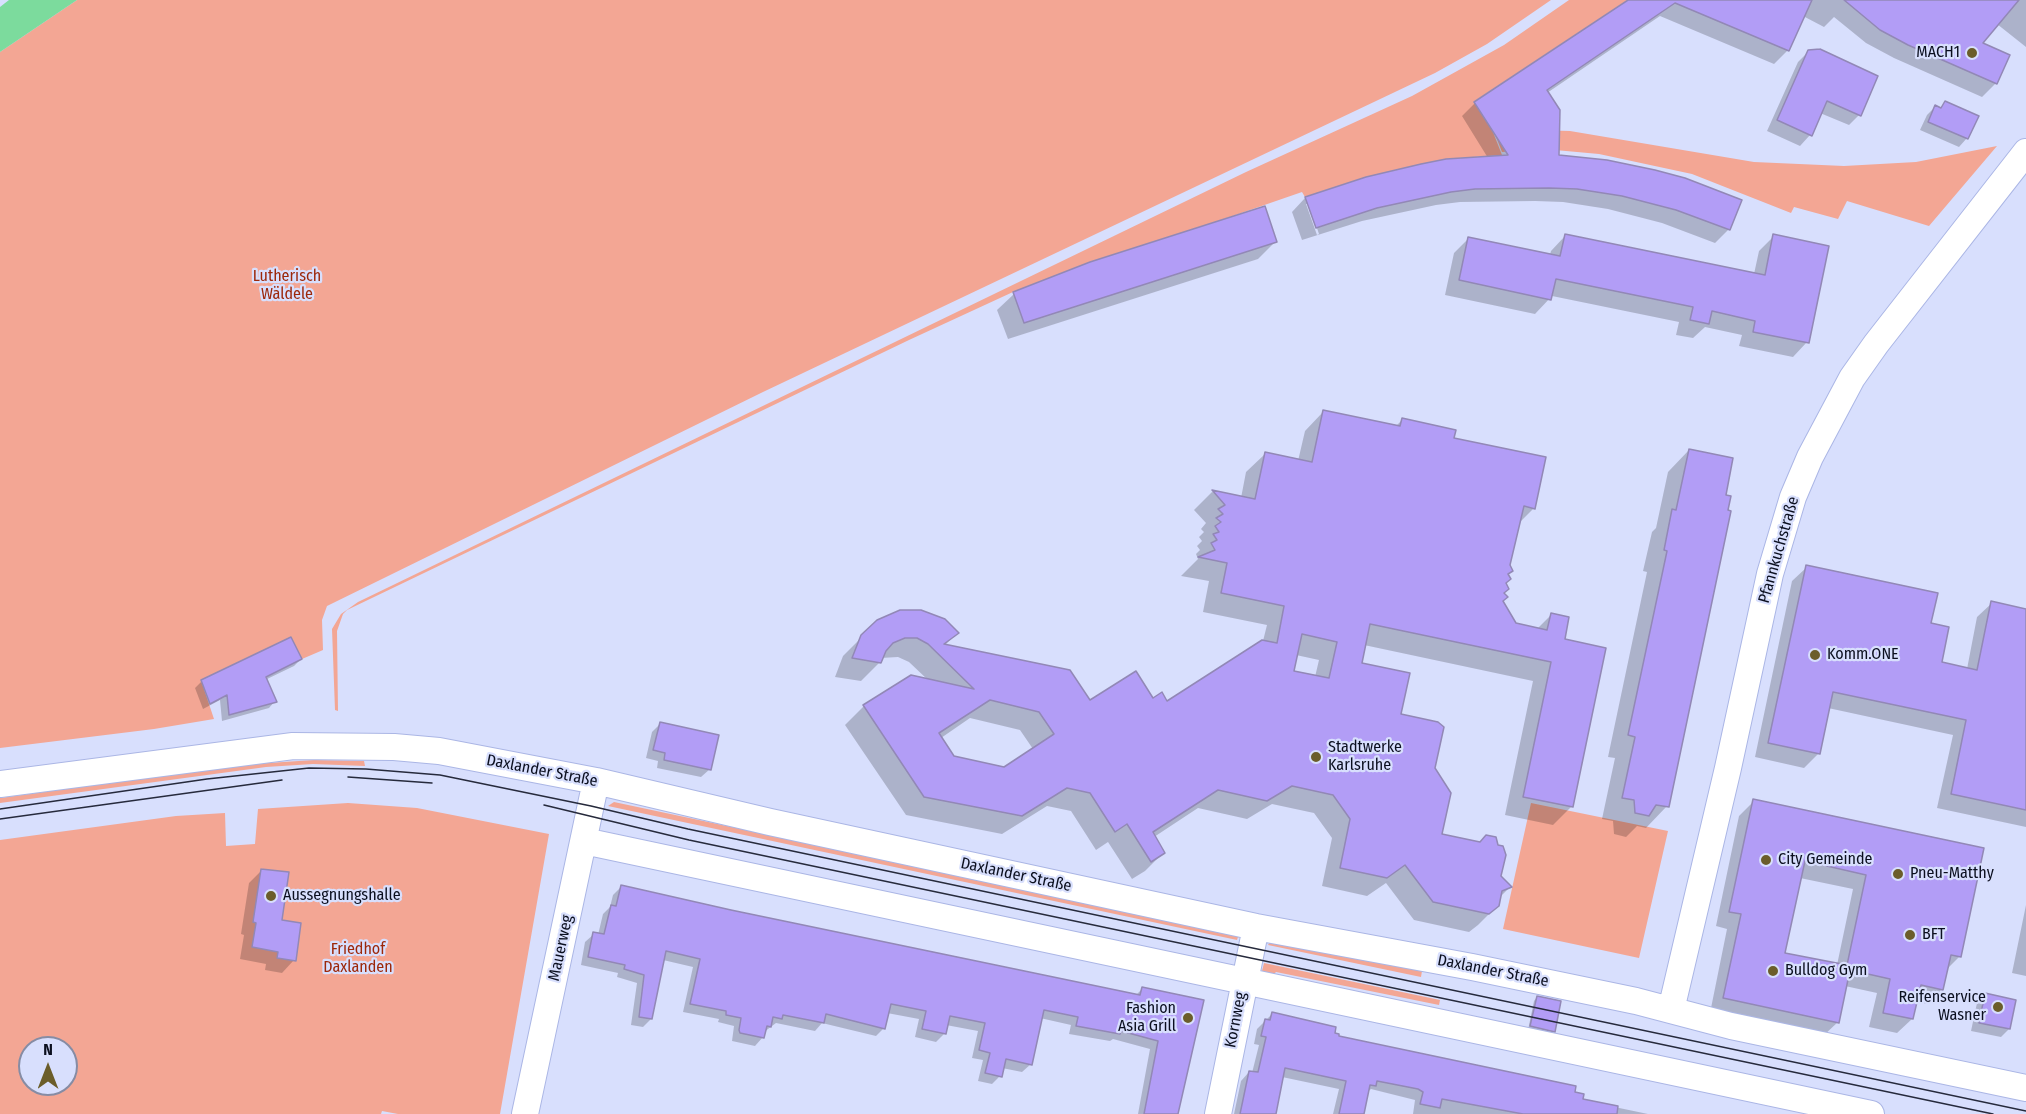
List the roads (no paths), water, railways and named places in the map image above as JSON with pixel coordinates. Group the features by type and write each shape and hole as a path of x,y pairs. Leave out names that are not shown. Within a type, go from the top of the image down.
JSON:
{"street":[{"name":"Pfannkuchstraße","path":"1671,1010 1728,768 1770,574 1793,498 1810,456 1852,378 1876,344 2026,152"},
{"name":"Daxlander Straße","path":"0,784 293,746 394,747 439,751 596,781 771,822 1256,927 1472,967 1671,1010 1742,1028 2026,1088"},
{"name":"Mauerweg","path":"525,1114 596,781"},
{"path":"584,842 1871,1114"},
{"name":"Kornweg","path":"1218,1114 1256,927"}],"tram line":[{"path":"0,809 207,779 309,768 366,769 440,775 2026,1111"},
{"path":"348,777 432,783"},
{"path":"0,819 282,780"},
{"path":"544,805 689,840 1993,1114"}],"place":[{"name":"MACH1","path":"1972,53"},
{"name":"Komm.ONE","path":"1815,655"},
{"name":"Stadtwerke Karlsruhe","path":"1316,757"},
{"name":"City Gemeinde","path":"1766,860"},
{"name":"Pneu-Matthy","path":"1898,874"},
{"name":"Aussegnungshalle","path":"271,896"},
{"name":"BFT","path":"1910,935"},
{"name":"Bulldog Gym","path":"1773,971"},
{"name":"Reifenservice Wasner","path":"1998,1007"},
{"name":"Fashion Asia Grill","path":"1188,1018"}],"park label":[{"name":"Lutherisch Wäldele","path":"287,286"},
{"name":"Friedhof Daxlanden","path":"358,959"}]}
